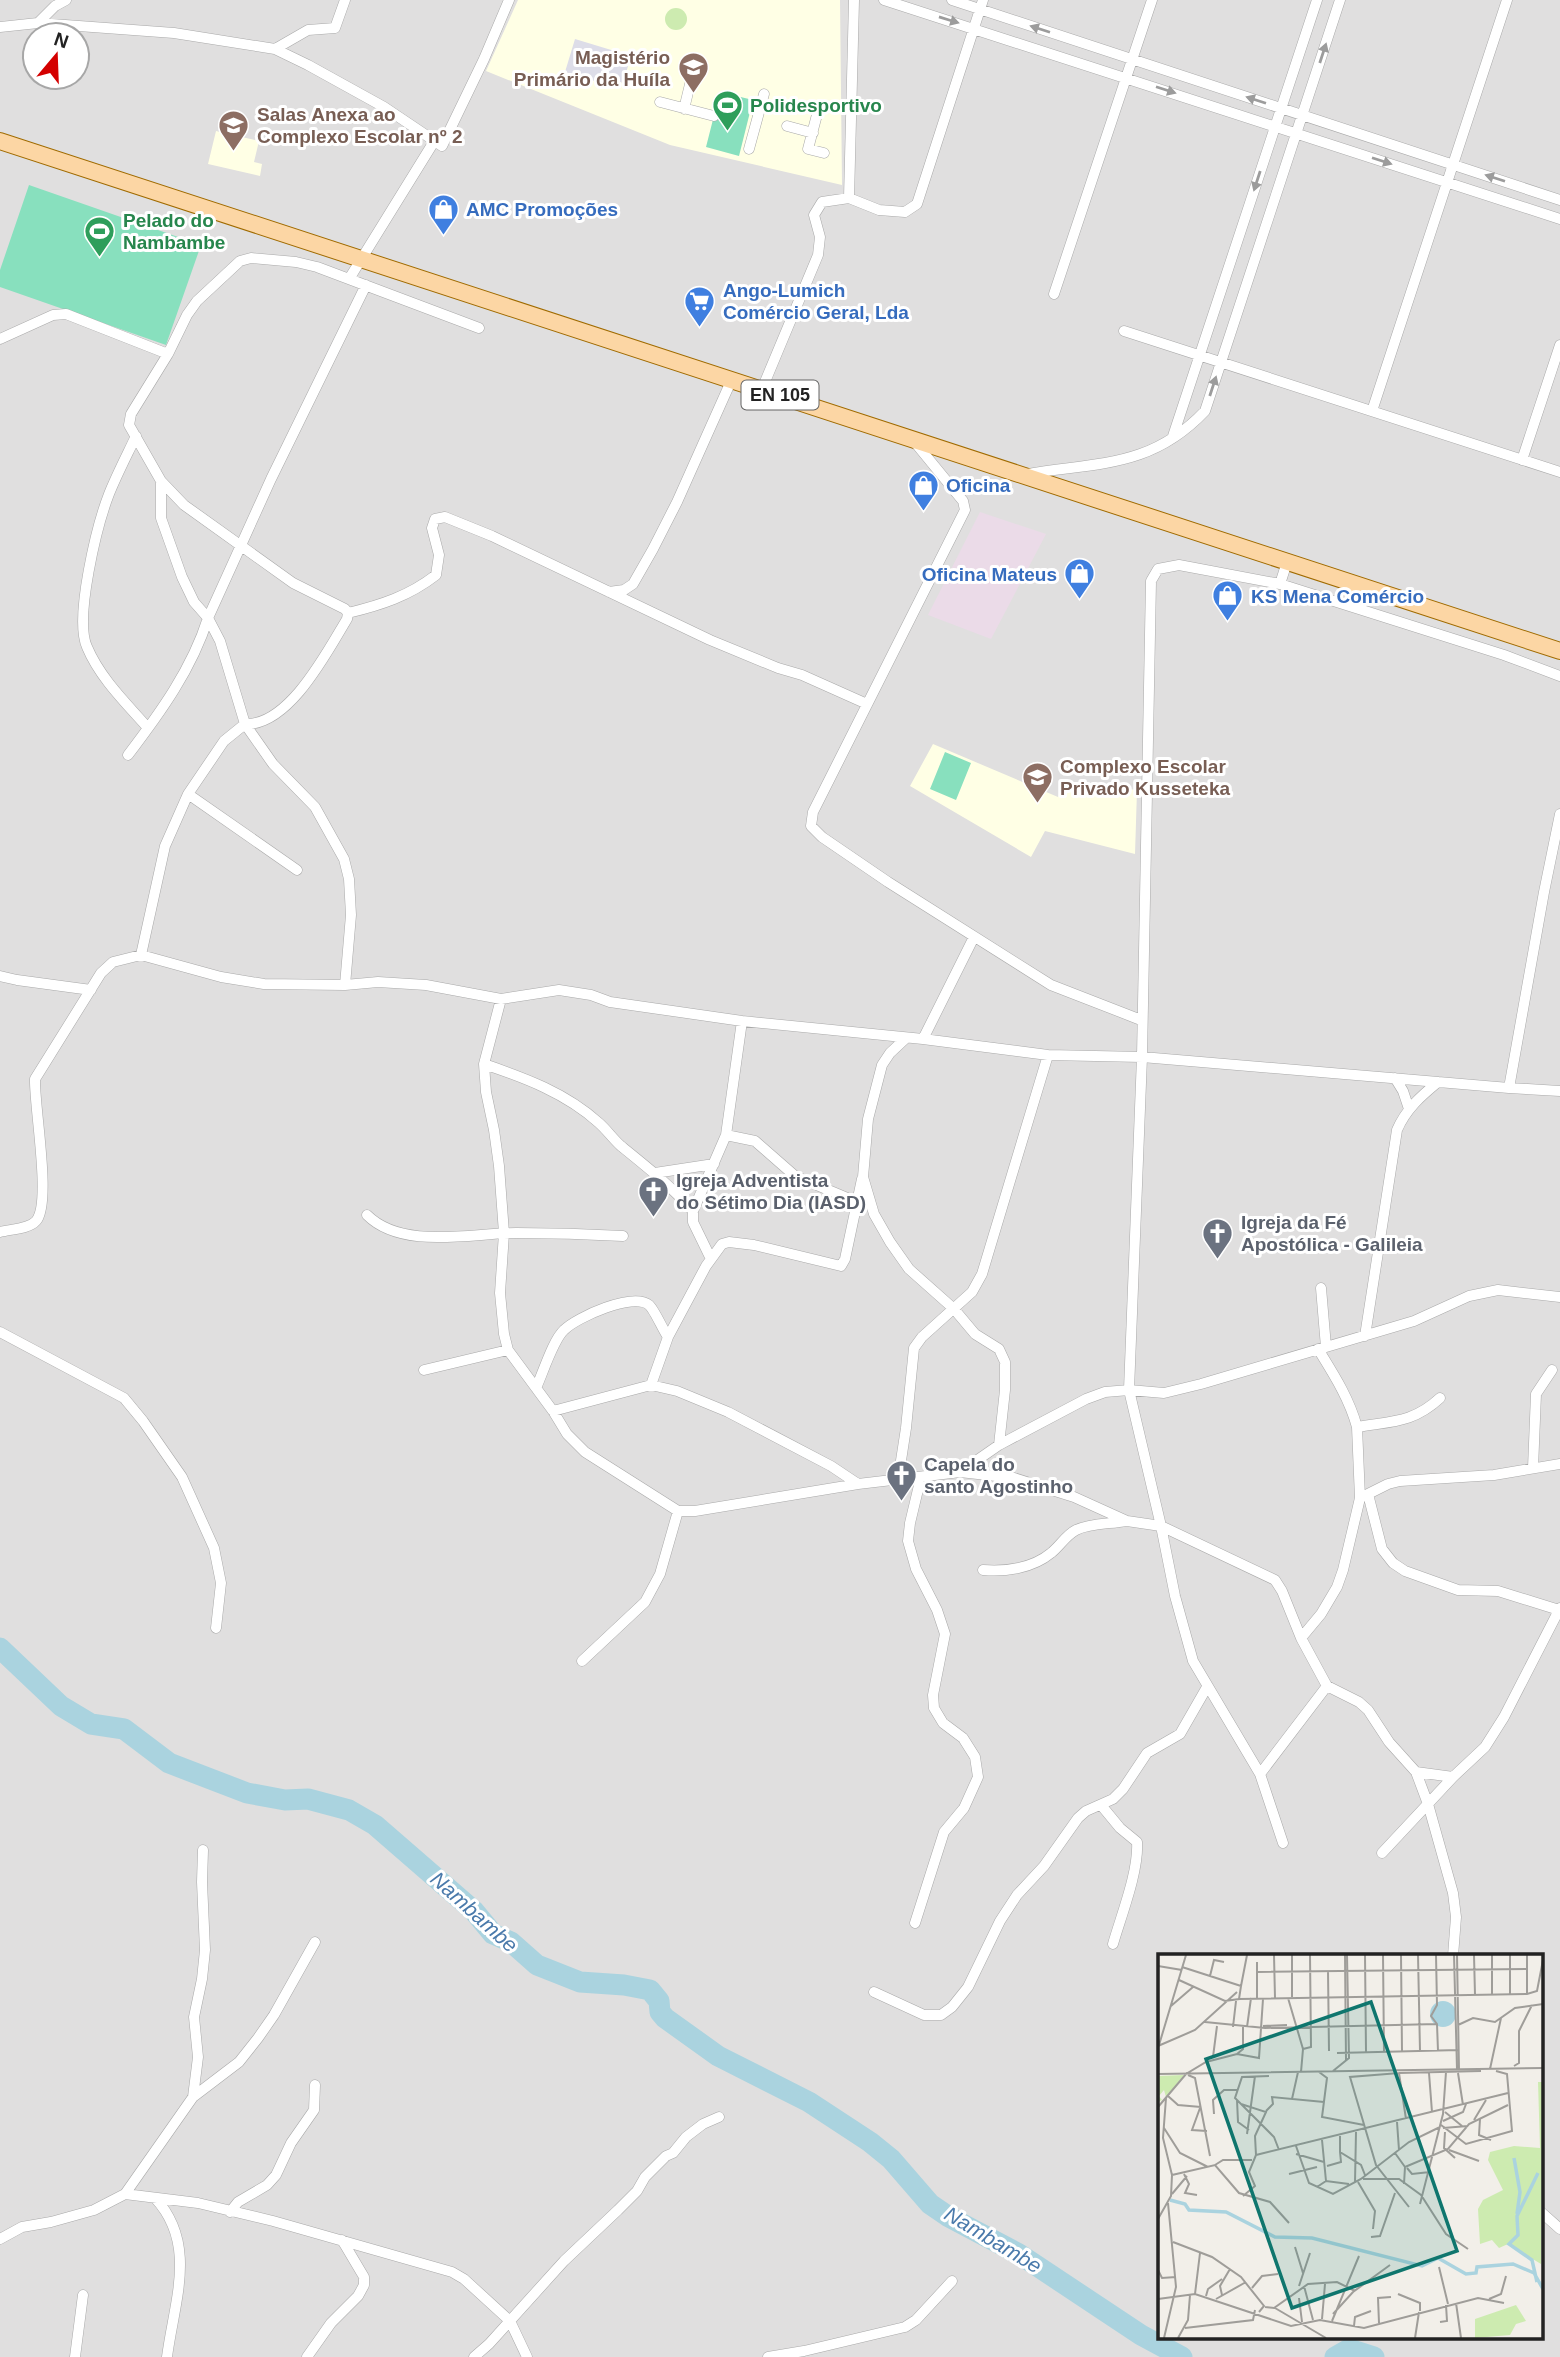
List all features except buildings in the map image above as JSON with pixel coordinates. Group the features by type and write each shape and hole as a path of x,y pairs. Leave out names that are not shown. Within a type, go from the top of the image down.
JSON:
{"main road":[{"name":"EN 105","path":"0,141 1560,651"}],"street":[{"path":"40,21 56,3 66,0"},
{"path":"275,50 308,30 335,27 345,0"},
{"path":"91,27 174,33 275,50 384,107 442,146 509,0"},
{"path":"849,198 854,0"},
{"path":"884,0 1560,219"},
{"path":"951,0 982,5 1132,59 1560,200"},
{"path":"1054,294 1152,0"},
{"path":"1173,437 1317,0"},
{"path":"1020,475 1117,462 1145,454 1195,423 1205,411 1340,0"},
{"path":"1372,411 1507,0"},
{"path":"762,389 818,255 820,237 814,215 822,202 849,198 879,211 905,212 917,204 982,5"},
{"path":"0,27 21,25"},
{"path":"684,108 692,76"},
{"path":"749,149 764,94"},
{"path":"660,102 714,116"},
{"path":"819,107 808,149 824,153"},
{"path":"787,126 813,133"},
{"path":"349,279 435,140"},
{"path":"141,955 165,846 188,794 224,741 245,724 255,724 294,699 334,641 347,620 348,613 345,609 292,583 184,505 161,481 129,425 131,414 197,301 240,261 251,258 296,262 366,285 479,328"},
{"path":"128,755 178,683 201,642 208,618 271,479 366,285"},
{"path":"0,339 45,318 66,314 168,354"},
{"path":"1124,331 1560,472"},
{"path":"1522,460 1560,345"},
{"path":"609,592 624,590 632,584 653,549 732,379"},
{"path":"136,436 108,497 85,584 82,628 86,646 108,683 148,728"},
{"path":"911,438 963,501 965,510 813,812 811,827 877,875 1051,985 1142,1020"},
{"path":"161,481 161,517 182,577 194,601 208,618 223,650 245,724 273,764 315,807 344,859 349,879 351,915 345,985"},
{"path":"348,613 388,603 419,588 436,575 439,555 432,528 435,519 445,517 492,536 710,640 802,675 867,704"},
{"path":"1280,584 1287,562"},
{"path":"1283,1843 1260,1774 1193,1661 1175,1596 1129,1390 1142,1057 1151,580 1158,569 1179,565 1280,584 1503,655 1560,676"},
{"path":"188,794 297,870"},
{"path":"1509,1088 1560,814"},
{"path":"923,1039 974,937"},
{"path":"0,1232 31,1225 38,1219 43,1200 34,1100 35,1079 101,973 113,962 141,955 221,977 264,984 345,985 377,982 426,985 501,999 559,990 591,995 610,1002 743,1021 1048,1055 1142,1057 1560,1091"},
{"path":"0,976 91,990"},
{"path":"501,999 484,1064 499,1167 504,1233 500,1293 504,1334 508,1350 567,1434 585,1452 678,1511 695,1511 858,1484 960,1472 1014,1478 1074,1497 1128,1521 1161,1526 1275,1580 1301,1638 1327,1686 1359,1702 1368,1710 1389,1742 1416,1772 1428,1804 1453,1893 1456,1917 1453,1954"},
{"path":"711,1259 693,1222 693,1211 726,1135 743,1021"},
{"path":"651,1385 668,1337 722,1244 729,1242 754,1245 841,1266 845,1259 863,1177 868,1119 882,1065 905,1039"},
{"path":"898,1480 914,1348 922,1337 972,1292 982,1274 1048,1055"},
{"path":"484,1064 534,1081 598,1122 616,1142 673,1188 693,1211"},
{"path":"1395,1078 1403,1091 1409,1110"},
{"path":"1365,1336 1397,1130 1409,1110 1438,1082"},
{"path":"726,1135 755,1141 795,1176 857,1202"},
{"path":"655,1173 714,1164"},
{"path":"863,1177 874,1214 909,1269 954,1309 975,1334 999,1349 1005,1362 1005,1400 999,1446"},
{"path":"367,1215 382,1227 424,1236 462,1238 504,1233 623,1236"},
{"path":"1321,1288 1322,1348 1346,1395 1357,1427 1364,1496 1382,1549 1393,1563 1405,1571 1458,1590 1498,1591 1560,1609 1504,1717 1485,1747 1382,1853"},
{"path":"960,1472 999,1446 1086,1399 1105,1392 1129,1390 1164,1393 1415,1321 1469,1296 1498,1290 1560,1297"},
{"path":"536,1388 556,1341 564,1330 606,1307 641,1301 651,1306 668,1337"},
{"path":"0,1332 124,1398 143,1422 182,1477 214,1548 221,1583 216,1629"},
{"path":"424,1370 508,1350"},
{"path":"1533,1468 1536,1394 1552,1370"},
{"path":"553,1411 651,1385 677,1391 728,1412 831,1466 858,1484"},
{"path":"1357,1427 1415,1417 1440,1398"},
{"path":"1301,1638 1321,1614 1337,1587 1364,1496 1400,1481 1494,1475 1560,1464"},
{"path":"915,1923 944,1832 964,1808 978,1777 975,1757 963,1738 943,1723 934,1708 933,1695 945,1634 937,1610 916,1569 908,1541 921,1477"},
{"path":"582,1661 645,1602 660,1574 678,1511"},
{"path":"983,1570 1002,1572 1042,1560 1080,1528 1128,1521"},
{"path":"1260,1774 1327,1686"},
{"path":"874,1992 924,2015 941,2015 952,2007 968,1987 1000,1921 1017,1895 1044,1866 1078,1818 1086,1811 1113,1799 1147,1754 1180,1734 1207,1687"},
{"path":"1416,1772 1453,1777"},
{"path":"1101,1805 1120,1828 1137,1842 1138,1848 1126,1909 1113,1944"},
{"path":"193,2097 198,2057 194,2017 205,1950 203,1850"},
{"path":"0,2239 22,2227 94,2210 125,2193 193,2097 239,2062 274,2015 315,1942"},
{"path":"230,2212 238,2202 267,2185 276,2175 291,2143 314,2110 315,2085"},
{"path":"474,2357 564,2261 637,2191 645,2177 666,2156 673,2153 686,2137 703,2124 719,2117"},
{"path":"125,2193 198,2203 452,2272 464,2279 510,2321 527,2357"},
{"path":"155,2197 167,2210 178,2238 181,2266 167,2357"},
{"path":"1542,2213 1560,2229"},
{"path":"307,2357 331,2323 358,2296 364,2285 364,2277 342,2240"},
{"path":"768,2357 905,2327 916,2320 952,2281"},
{"path":"75,2357 83,2295"}],"shaded area":[{"path":"0,0 1560,0 1560,2357 0,2357"},
{"name":"Magistério Primário da Huíla","path":"518,0 840,0 842,185 670,145 486,71"},
{"path":"575,39 631,56 623,83 596,75 594,81 565,72"},
{"name":"Salas Anexa ao Complexo Escolar nº 2","path":"216,131 259,141 254,162 262,164 260,176 208,164"},
{"path":"980,512 1046,534 991,639 928,615"},
{"name":"Complexo Escolar Privado Kusseteka","path":"933,744 1058,797 1064,781 1137,790 1135,854 1045,831 1031,857 910,786"}],"green space":[{"path":"676,8 684,11 687,19 684,27 676,30 668,27 665,19 668,11"},
{"name":"Polidesportivo","path":"720,92 753,100 739,156 706,147"},
{"name":"Pelado do Nambambe","path":"29,185 201,245 166,345 0,287 0,270"},
{"path":"945,752 971,763 956,800 930,789"}],"waterway":[{"name":"Nambambe","path":"0,1648 61,1706 91,1724 124,1729 169,1763 247,1793 285,1800 308,1799 349,1810 375,1825 474,1911 493,1934 511,1942 537,1965 580,1982 650,1990 659,2001 660,2012 665,2018 718,2056 809,2102 870,2142 891,2159 930,2204 1019,2254 1141,2335 1182,2357"},
{"name":"Nambambe","path":"1335,2357 1349,2349 1374,2357"}],"place":[{"name":"Magistério Primário da Huíla","path":"693,95"},
{"name":"Polidesportivo","path":"727,132"},
{"name":"Salas Anexa ao Complexo Escolar nº 2","path":"234,152"},
{"name":"AMC Promoções","path":"443,236"},
{"name":"Pelado do Nambambe","path":"100,258"},
{"name":"Ango-Lumich Comércio Geral, Lda","path":"700,328"},
{"name":"Oficina","path":"923,512"},
{"name":"Oficina Mateus","path":"1080,601"},
{"name":"KS Mena Comércio","path":"1228,623"},
{"name":"Complexo Escolar Privado Kusseteka","path":"1037,804"},
{"name":"Igreja Adventista do Sétimo Dia (IASD)","path":"653,1218"},
{"name":"Igreja da Fé Apostólica - Galileia","path":"1218,1260"},
{"name":"Capela do santo Agostinho","path":"901,1502"}]}
